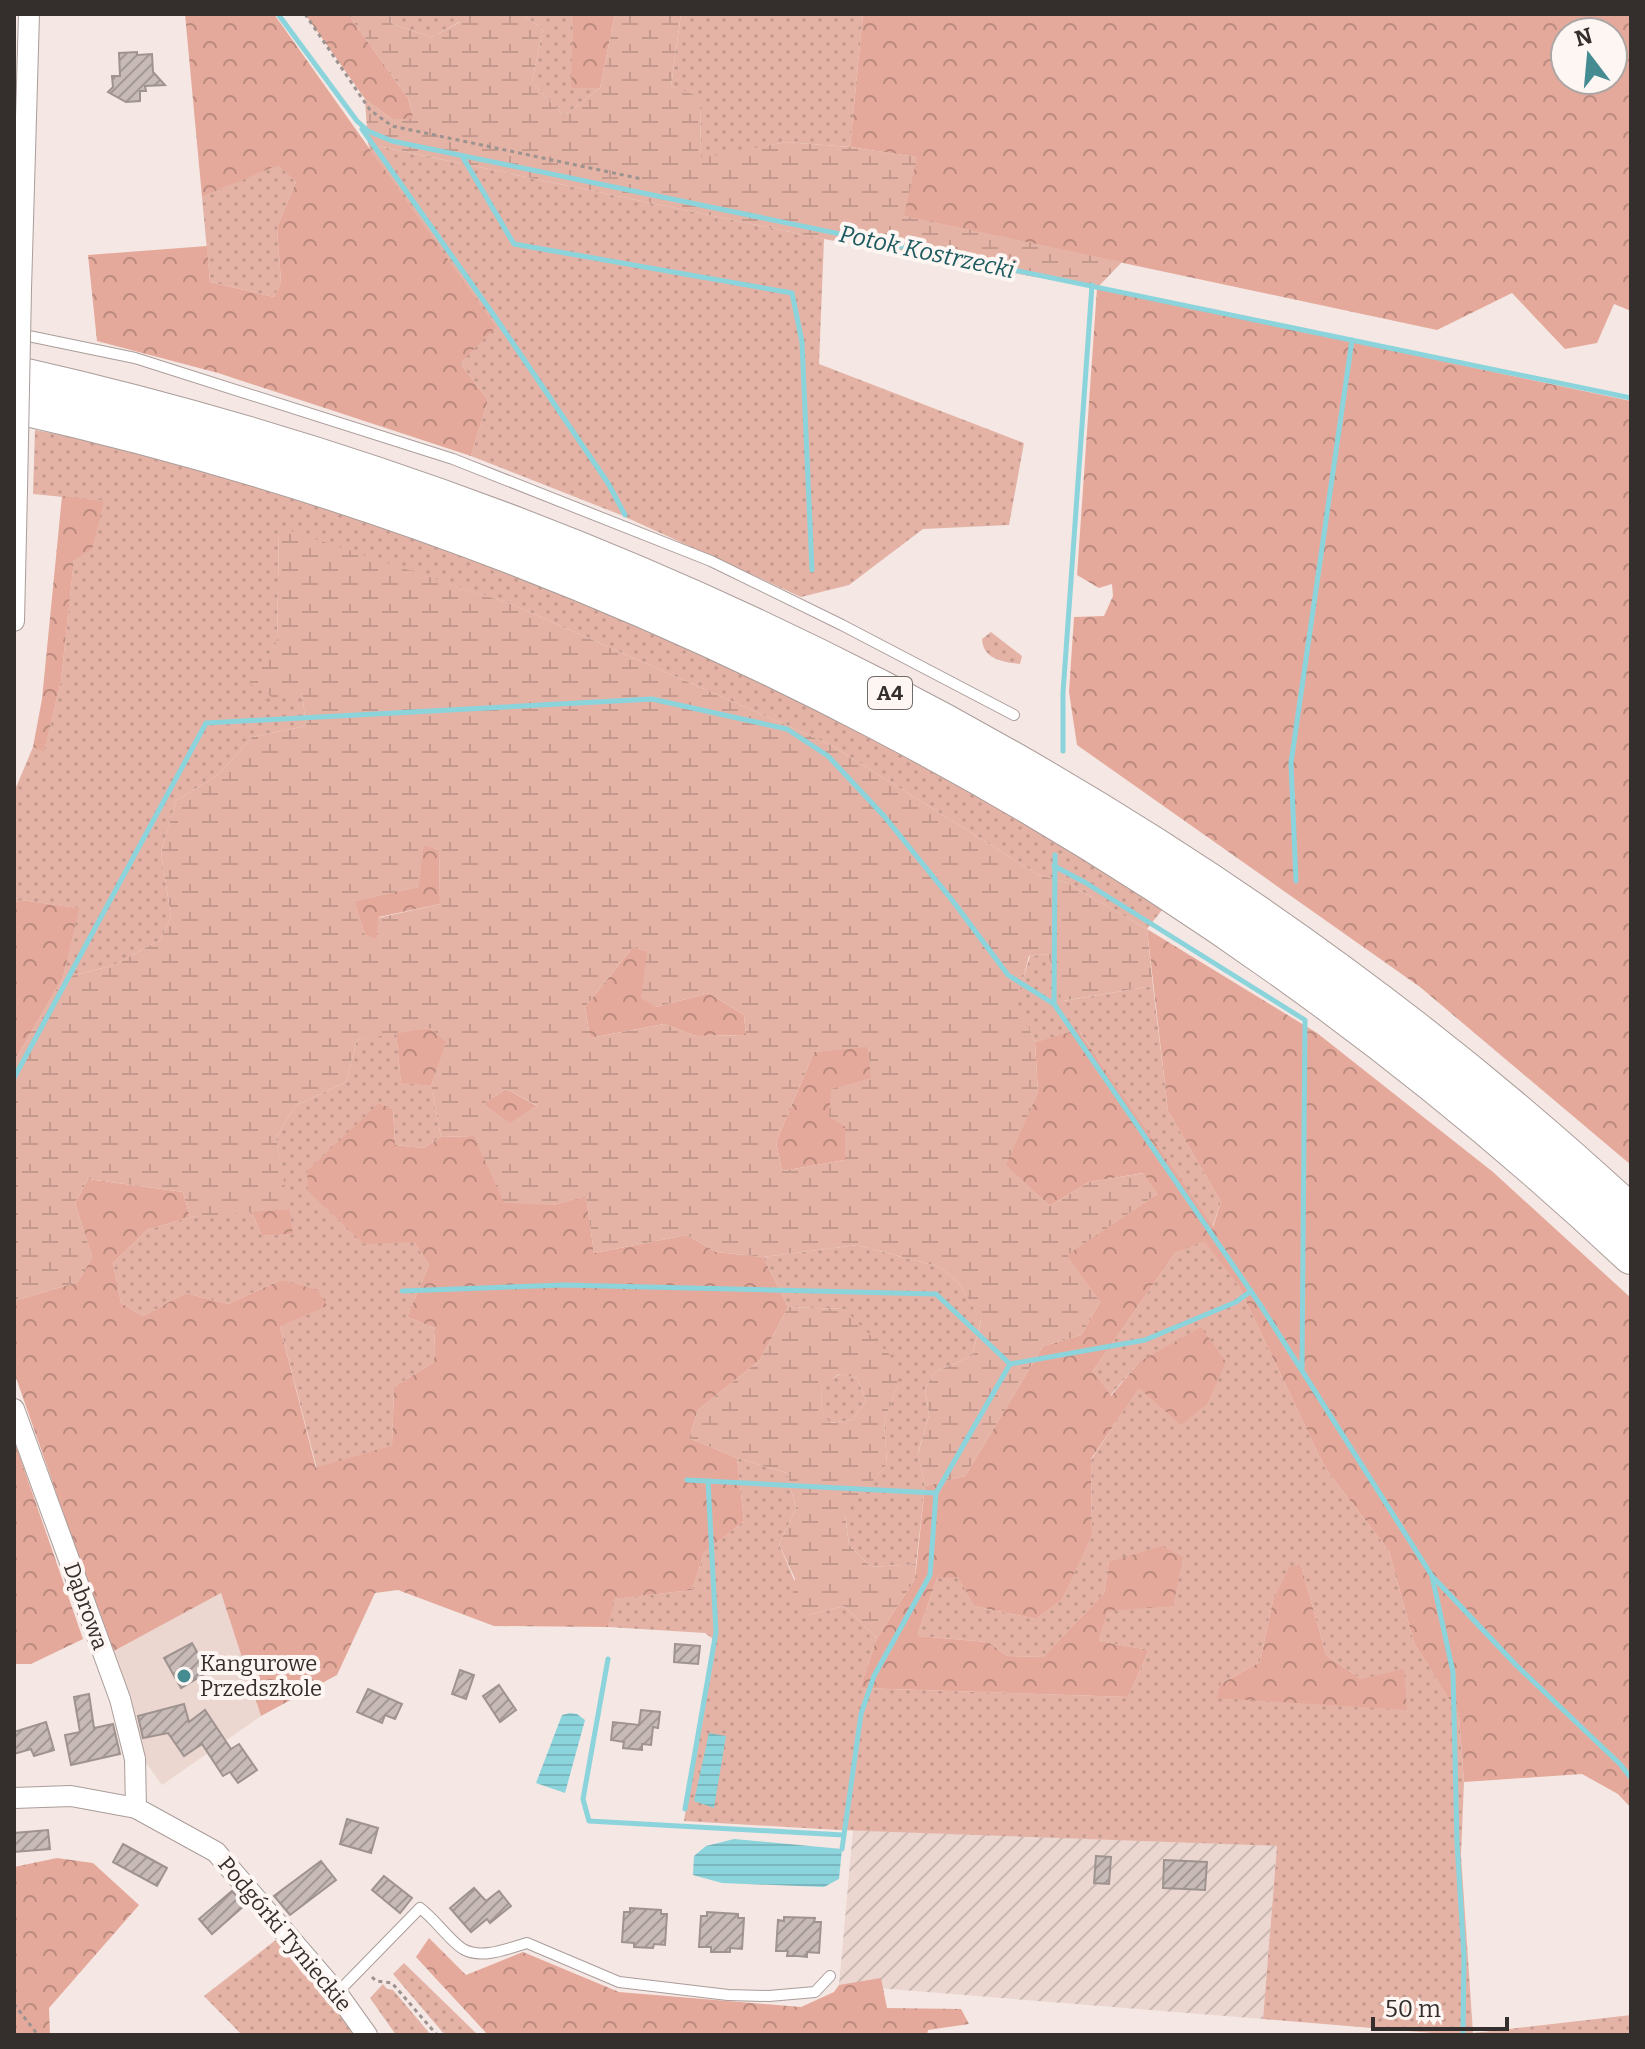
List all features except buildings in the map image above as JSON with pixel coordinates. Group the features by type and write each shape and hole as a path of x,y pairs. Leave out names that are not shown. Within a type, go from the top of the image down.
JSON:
{"highway":[{"name":"A4","path":"14,374 189,416 346,463 459,502 671,587 874,684 1067,792 1264,919 1434,1045 1514,1110 1631,1213"},
{"name":"A4","path":"14,405 280,475 457,535 673,622 870,717 1051,818 1267,959 1435,1085 1502,1140 1631,1256"}],"street":[{"path":"14,621 29,14"},
{"name":"Dąbrowa","path":"14,1409 120,1699 135,1759 136,1808"},
{"name":"Podgórki Tynieckie","path":"14,1798 71,1796 136,1808 216,1852 337,1993 367,2035"}],"lane":[{"path":"14,333 135,358 467,465 711,561 1014,715"},
{"path":"337,1993 420,1908 463,1949 475,1953 496,1952 527,1943 619,1982 691,1992 769,1996 815,1992 830,1976"}],"path":[{"path":"305,14 370,110 392,126 642,179"},
{"path":"367,1972 376,1981 392,1983 437,2035"},
{"path":"14,2004 38,2035"}],"shaded area":[{"name":"Kangurowe Przedszkole","path":"221,1593 261,1716 162,1785 142,1757 135,1717 112,1652"},
{"path":"853,1830 1277,1846 1263,2019 839,1985"}],"green space":[{"path":"185,14 274,14 496,327 460,363 488,400 471,456 218,373 97,341 88,255 207,246 210,282 274,297 281,282 277,227 296,182 278,165 202,197"},
{"path":"305,14 348,14 408,98 414,119 392,119 365,99"},
{"path":"348,14 390,14 392,24 432,37 460,22 459,14 521,14 543,29 532,82 564,116 600,88 615,14 681,14 671,86 700,97 701,158 786,142 917,157 904,216 1122,262 1097,288 824,239 368,144 365,99 392,119 414,119 408,98"},
{"path":"390,14 459,14 461,21 432,37 392,24"},
{"path":"521,14 570,14 573,20 572,87 600,88 564,116 532,82 543,29"},
{"path":"570,14 615,14 600,88 571,88 573,20"},
{"path":"681,14 863,14 850,147 786,142 701,159 700,98 671,86"},
{"path":"863,14 1631,14 1631,311 1614,304 1597,343 1565,349 1512,293 1437,330 903,216 916,157 850,147"},
{"path":"368,144 824,239 819,364 1024,443 1009,525 923,529 849,585 801,597 621,515 471,456 488,400 460,363"},
{"path":"278,164 296,182 277,227 281,282 274,297 210,282 202,197"},
{"path":"1097,288 1631,401 1631,1165 1420,987 1077,745 1069,692 1074,617 1104,616 1113,596 1112,584 1099,588 1077,575"},
{"path":"35,430 168,461 300,500 471,560 637,627 800,703 959,785 1053,839 1162,910 1147,929 1067,883 1037,874 831,745 511,604 279,528 277,642 250,683 302,692 306,726 252,737 219,774 176,801 161,852 171,917 160,940 114,965 63,978 78,908 21,900 14,903 14,792 33,747 44,751 61,681 74,559 104,501 33,494"},
{"path":"62,496 104,501 92,549 74,560 61,681 44,752 33,747 42,699"},
{"path":"279,527 511,604 831,745 1037,874 1067,883 1147,929 1153,986 1062,1001 1048,954 1029,956 1017,1002 1035,1042 1038,1092 1006,1165 1050,1206 1089,1182 1144,1173 1157,1194 1067,1255 1100,1302 1081,1335 1043,1346 965,1476 925,1486 918,1454 929,1415 925,1388 935,1372 972,1356 981,1321 959,1283 940,1267 857,1245 763,1257 716,1252 687,1235 594,1253 586,1197 553,1205 504,1203 474,1136 441,1137 431,1086 446,1042 430,1028 357,1040 346,1082 295,1106 276,1138 289,1209 190,1217 183,1192 88,1179 75,1203 92,1257 78,1282 14,1301 14,1062 63,978 114,965 160,940 171,917 161,852 176,801 219,774 252,737 306,726 302,692 275,699 249,683 277,642","holes":["423,845 439,850 440,904 378,918 377,939 365,935 355,901 419,887","633,947 647,951 641,998 656,1007 709,993 744,1015 746,1035 696,1036 664,1024 590,1038 585,1007","868,1047 871,1078 831,1089 829,1117 845,1127 845,1160 782,1171 776,1142 814,1052","506,1089 537,1106 510,1123 483,1104"]},
{"path":"991,632 1022,656 1020,664 1000,660 986,651 982,639"},
{"path":"423,844 439,850 440,904 379,917 377,940 365,935 354,901 418,887"},
{"path":"21,900 79,908 63,978 14,1062 14,903"},
{"path":"1147,929 1317,1033 1493,1172 1631,1298 1631,1808 1618,1794 1582,1774 1464,1782 1459,1714 1414,1643 1389,1551 1325,1468 1239,1287 1204,1241 1175,1253 1093,1371 1111,1396 1139,1362 1201,1327 1226,1362 1207,1404 1181,1425 1139,1388 1091,1459 1092,1536 1062,1599 1036,1619 974,1606 958,1577 937,1578 917,1636 988,1642 1007,1656 1043,1657 1104,1593 1109,1562 1162,1546 1183,1557 1173,1606 1107,1611 1099,1641 1149,1650 1128,1697 860,1688 877,1638 915,1579 925,1486 965,1476 1043,1346 1081,1335 1100,1302 1066,1255 1157,1194 1143,1173 1089,1182 1050,1206 1005,1165 1038,1092 1035,1042 1078,1030 1213,1227 1221,1202 1168,1111"},
{"path":"633,947 647,951 656,1007 709,993 744,1015 746,1035 696,1036 664,1024 590,1038 585,1007"},
{"path":"1048,954 1063,1001 1153,986 1168,1111 1221,1202 1212,1228 1079,1031 1035,1042 1016,1002 1030,956"},
{"path":"430,1028 447,1042 431,1086 401,1083 396,1032"},
{"path":"396,1032 401,1082 431,1086 441,1137 424,1148 395,1145 393,1109 379,1103 414,1242 429,1265 407,1317 435,1328 434,1362 394,1387 392,1445 317,1469 280,1327 326,1306 281,1280 228,1304 186,1293 143,1316 121,1303 113,1263 147,1230 190,1217 251,1210 262,1236 292,1234 276,1138 295,1106 346,1082 357,1040"},
{"path":"868,1046 872,1078 845,1127 845,1160 782,1171 776,1142 814,1052"},
{"path":"506,1089 537,1106 510,1124 483,1104"},
{"path":"379,1103 393,1109 395,1145 424,1148 441,1137 474,1136 553,1205 586,1196 594,1253 687,1235 716,1252 763,1257 788,1307 760,1360 698,1410 689,1438 737,1458 744,1521 704,1553 692,1590 614,1599 608,1627 494,1626 398,1590 375,1593 337,1675 261,1716 221,1593 112,1652 14,1372 14,1301 78,1282 92,1257 75,1203 88,1179 183,1192 190,1217 147,1230 113,1263 121,1303 143,1316 186,1293 228,1304 281,1280 318,1290 327,1306 280,1327 316,1468 392,1445 394,1387 434,1362 435,1328 407,1317 429,1265 414,1242 364,1244 308,1191 307,1171"},
{"path":"289,1209 293,1234 262,1236 251,1210"},
{"path":"1204,1240 1239,1287 1325,1468 1389,1551 1414,1643 1459,1713 1464,1782 1461,1855 1473,2033 1631,2015 1631,2035 1444,2034 1263,2019 1277,1846 839,1830 684,1821 713,1639 705,1633 608,1627 613,1599 692,1590 704,1553 744,1521 737,1458 787,1473 796,1509 779,1544 809,1615 844,1606 877,1638 860,1688 1128,1697 1149,1650 1099,1641 1106,1611 1109,1562 1104,1593 1043,1657 1007,1656 988,1642 917,1636 937,1578 958,1576 974,1606 1036,1619 1061,1599 1092,1536 1091,1460 1139,1387 1139,1362 1110,1396 1093,1371 1175,1253","holes":["1301,1565 1326,1655 1361,1679 1220,1684 1260,1662 1273,1600"]},
{"path":"857,1245 940,1267 959,1283 981,1320 972,1356 935,1372 925,1388 929,1415 918,1453 925,1486 916,1564 871,1567 849,1545 845,1513 887,1464 884,1421 898,1385 844,1309 788,1307 763,1257"},
{"path":"788,1307 844,1309 890,1355 898,1385 884,1421 887,1464 845,1514 849,1545 871,1567 916,1564 915,1579 877,1638 844,1606 809,1615 791,1605 795,1579 779,1544 796,1509 787,1473 737,1458 689,1438 698,1410 760,1360","holes":["839,1374 857,1378 866,1400 852,1420 830,1423 821,1410 822,1386"]},
{"path":"840,1374 857,1378 866,1400 852,1420 829,1423 821,1410 822,1385"},
{"path":"14,1440 83,1639 31,1664 14,1664"},
{"path":"1301,1565 1326,1655 1361,1679 1404,1669 1407,1710 1217,1698 1220,1684 1260,1662 1273,1600 1290,1566"},
{"path":"57,1858 93,1863 139,1905 49,2008 50,2035 14,2035 14,1867"},
{"path":"429,1938 466,1975 523,1952 619,1992 801,2007 834,1992 839,1985 881,1978 887,2008 961,2009 969,2024 928,2030 927,2035 488,2035 416,1957"},
{"path":"277,1939 332,2003 354,2035 242,2035 204,1996"},
{"path":"404,1963 478,2035 445,2035 393,1974"},
{"path":"383,1984 393,1990 431,2035 396,2035 370,1998"}],"water":[{"path":"570,1713 585,1720 565,1793 536,1783 562,1715"},
{"path":"709,1733 726,1736 714,1808 694,1801"},
{"path":"734,1839 842,1849 839,1879 824,1887 722,1883 693,1875 694,1856 706,1846"}],"waterway":[{"name":"Potok Kostrzecki","path":"278,14 357,121 368,131 392,141 1631,398"},
{"path":"362,129 493,314 608,483 625,515"},
{"path":"462,156 514,244 792,293 802,342 812,570"},
{"path":"1063,751 1063,693 1092,285"},
{"path":"1296,881 1291,763 1352,340"},
{"path":"14,1078 206,723 652,699 787,729 828,756 884,816 1008,975 1054,1004 1261,1306 1432,1576 1453,1672 1457,1842 1464,1957 1463,2035"},
{"path":"1054,1003 1055,855"},
{"path":"1054,866 1305,1020 1302,1368"},
{"path":"402,1291 564,1285 936,1294 1010,1364"},
{"path":"1010,1364 1145,1340 1236,1302 1251,1291"},
{"path":"842,1849 861,1714 874,1676 930,1575 936,1493 1010,1364"},
{"path":"687,1480 936,1493"},
{"path":"685,1809 716,1632 708,1481"},
{"path":"1433,1577 1516,1665 1631,1778"},
{"path":"608,1659 583,1799 589,1821 843,1835"}],"place":[{"name":"Kangurowe Przedszkole","path":"184,1676"}]}
